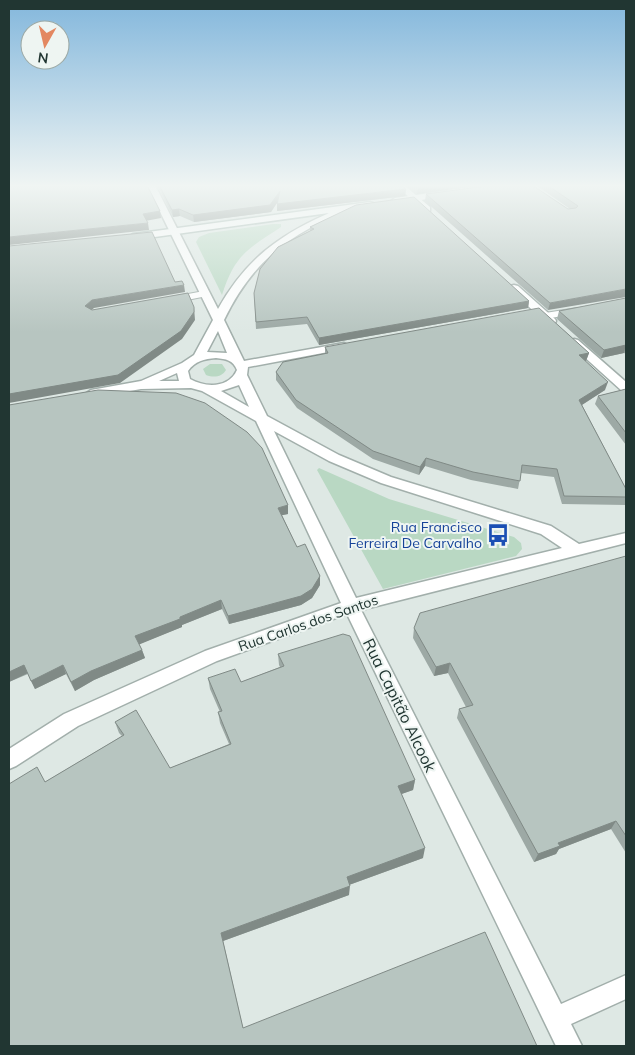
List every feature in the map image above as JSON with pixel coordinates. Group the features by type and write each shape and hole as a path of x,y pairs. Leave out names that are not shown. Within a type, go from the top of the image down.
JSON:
{"street":[{"path":"127,238 162,234"},
{"path":"174,234 219,320 264,422"},
{"path":"199,357 247,272 259,260 295,234"},
{"path":"507,282 538,313 563,332 626,388"},
{"path":"141,385 184,366 199,357 217,354 240,367 357,344"},
{"path":"184,366 182,376 190,385"},
{"path":"207,389 227,386 240,367"},
{"path":"75,397 141,385 190,385 207,389 264,422 334,458 386,480 546,530 577,550"},
{"name":"Rua Capitão Alcook","path":"264,422 351,606 569,1046"},
{"name":"Rua Carlos dos Santos","path":"9,760 71,720 211,656 351,606 626,538"},
{"path":"556,1019 626,987"}],"lane":[{"path":"159,302 204,294"},
{"path":"538,313 590,308"}],"green space":[{"path":"206,234 270,234 251,247 238,261 232,270 222,295 196,242 199,237"},
{"path":"210,364 222,364 226,370 217,376 206,375 203,369"},
{"path":"319,468 389,499 514,537 521,543 522,549 516,556 383,589 317,470"}],"building":[{"path":"9,234 36,234 9,237"},
{"path":"129,234 153,234 175,282 182,281 184,285 92,300 85,306 92,310 188,293 194,307 194,312 181,331 118,375 9,394 9,246"},
{"path":"304,234 455,234 529,301 319,338 307,317 256,322 254,293 260,269 278,247"},
{"path":"472,234 626,234 626,289 550,303"},
{"path":"626,298 626,345 604,350 559,311"},
{"path":"539,308 589,353 579,355 608,382 579,400 626,489 626,497 564,496 557,469 522,465 520,481 473,472 426,458 420,467 373,451 296,400 276,372 283,362 328,353 325,347"},
{"path":"626,389 626,433 598,396"},
{"path":"98,390 176,393 205,403 247,432 262,448 288,505 278,508 297,547 305,544 320,576 312,589 301,596 228,616 221,600 180,617 180,619 135,636 142,650 91,671 71,682 63,665 31,681 24,665 9,672 9,405"},
{"path":"626,556 626,836 616,821 558,843 560,846 538,854 459,709 473,705 450,663 436,667 414,628 420,613"},
{"path":"343,634 350,636 415,780 398,786 425,848 347,877 350,886 221,933 243,1028 485,932 537,1046 9,1046 9,784 37,767 45,782 124,735 115,722 136,710 170,768 231,744 218,712 222,711 208,678 235,669 241,682 284,666 278,654"}],"place":[{"name":"Rua Francisco Ferreira De Carvalho","path":"498,535"}]}
